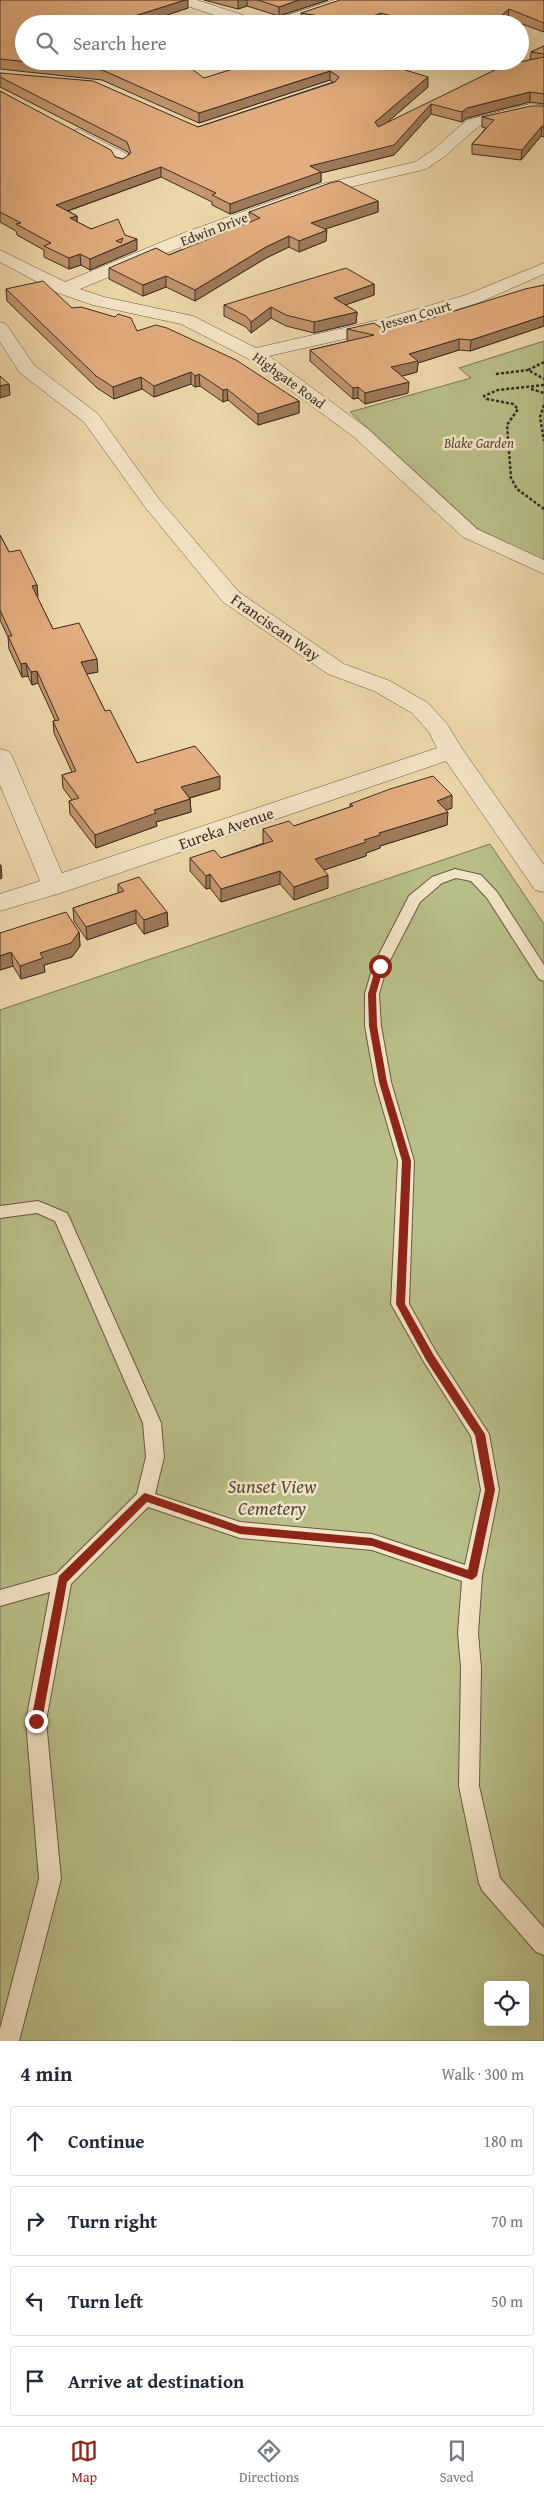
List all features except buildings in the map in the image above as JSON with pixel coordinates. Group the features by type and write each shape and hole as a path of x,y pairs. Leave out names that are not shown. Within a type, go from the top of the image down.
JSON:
{"street":[{"path":"183,0 229,15"},
{"path":"302,15 348,0"},
{"name":"Edwin Drive","path":"64,289 192,236 324,188 420,166 439,153 473,123 499,115 530,109 544,110"},
{"path":"61,124 121,157 122,163"},
{"name":"Highgate Road","path":"0,255 64,289 99,301 187,320 254,354 361,433 470,533 544,568"},
{"name":"Jessen Court","path":"254,354 387,324 472,299 544,268"},
{"name":"Franciscan Way","path":"0,328 27,369 91,418 152,503 231,597 336,669 382,686 420,708 439,729 451,751 544,884"},
{"name":"Eureka Avenue","path":"0,903 451,751"},
{"path":"0,756 55,886"}],"lane":[{"path":"544,976 492,895 476,878 455,873 437,880 414,899 380,966 372,994 373,1026 383,1082 406,1161 400,1304 430,1357 480,1434 490,1490 472,1576 468,1633 471,1668 469,1786 490,1883 544,1944"},
{"path":"0,1212 38,1207 61,1217 152,1423 155,1457 145,1498 62,1580 0,1598"},
{"path":"145,1498 240,1530 372,1542 472,1576"},
{"path":"8,2041 50,1879 36,1721 62,1580"}],"path":[{"path":"496,374 528,370 544,362"},
{"path":"528,370 544,379"},
{"path":"544,385 530,388 503,389 484,396 487,399 513,404 518,409 507,425 511,478 517,489 544,509"},
{"path":"530,388 544,393"},
{"path":"544,405 541,408 540,423 544,441"}],"green space":[{"name":"Blake Garden","path":"544,341 544,561 478,529 350,412 471,378 459,368"},
{"name":"Sunset View Cemetery","path":"490,844 544,924 544,2041 0,2041 0,1010"}],"route":[{"path":"36,1721 62,1580 145,1498 205,1520 240,1530 372,1542 472,1576 490,1490 480,1434 430,1357 400,1304 406,1161 383,1082 373,1026 372,994 380,966"}]}
